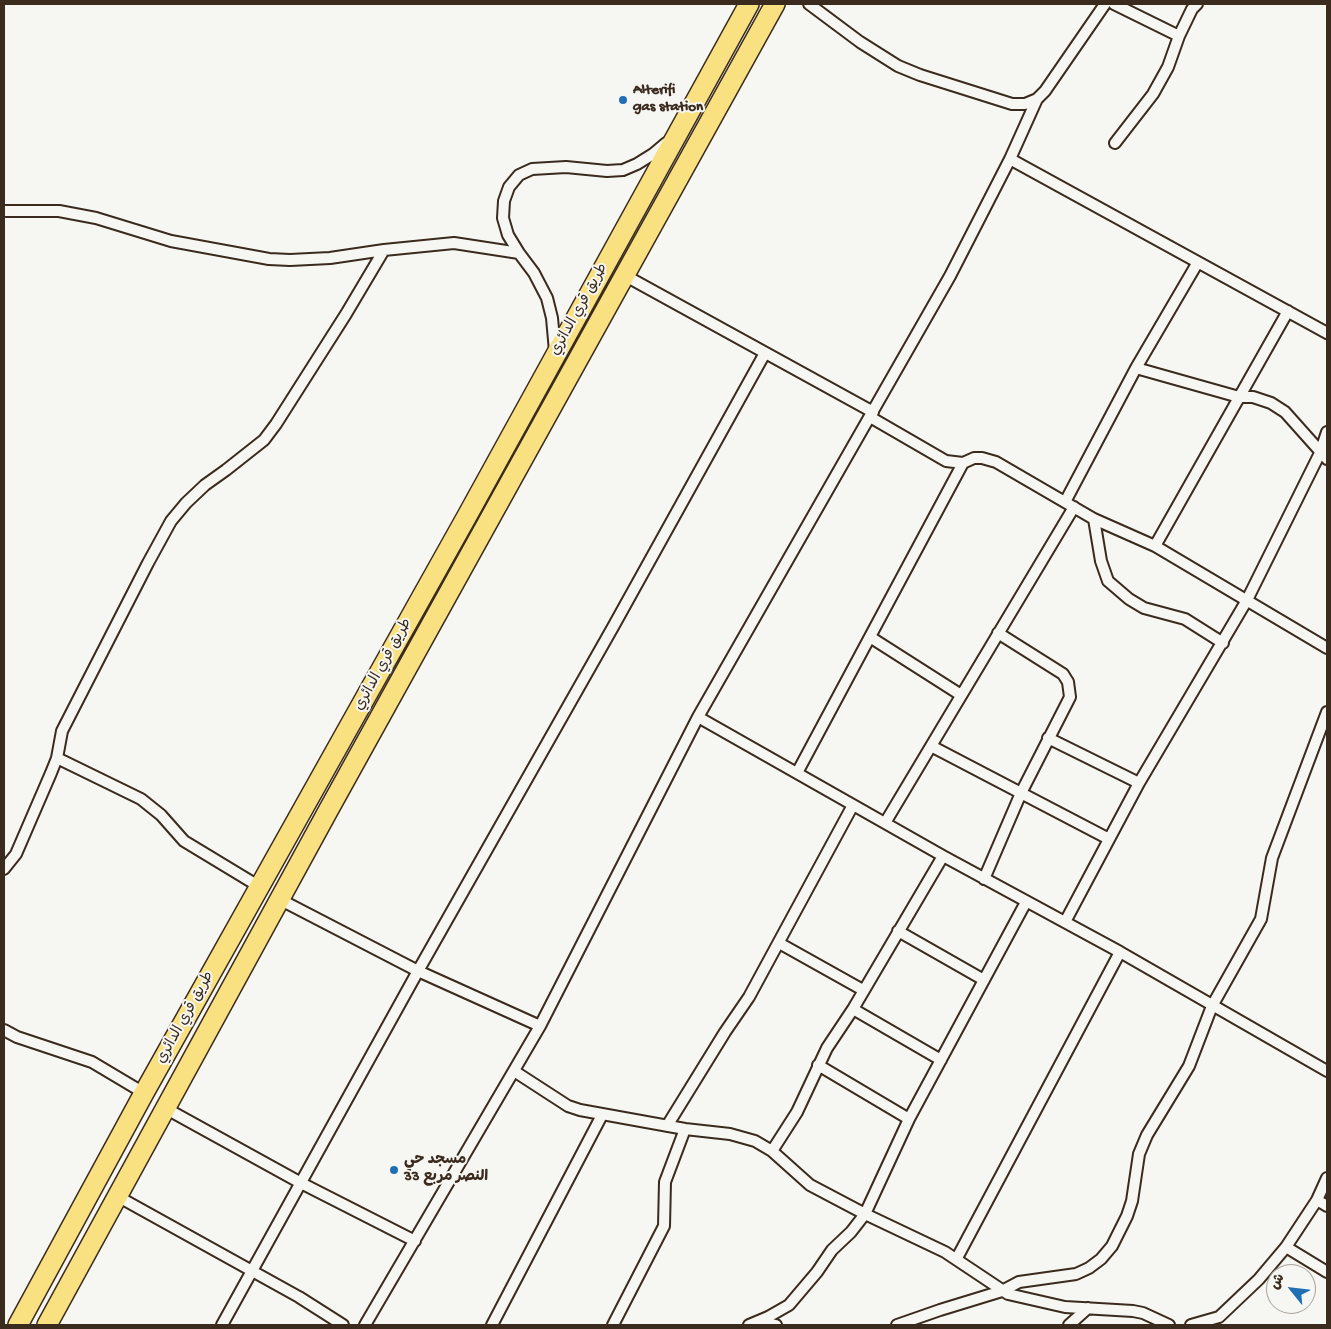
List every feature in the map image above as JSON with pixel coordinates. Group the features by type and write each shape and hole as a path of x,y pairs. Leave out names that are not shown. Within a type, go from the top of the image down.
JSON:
{"highway":[{"name":"طريق قري الدائري","path":"18,1325 144,1093 555,357 749,4"},
{"name":"طريق قري الدائري","path":"47,1325 279,900 775,4"}],"street":[{"path":"809,4 860,42 898,66 920,75 1012,104 1025,104 1037,99"},
{"path":"365,1325 540,1026 698,717 950,276 1010,159 1037,99 1045,91 1105,4"},
{"path":"1114,4 1179,36"},
{"path":"1115,143 1153,94 1168,67 1179,36 1192,9 1197,4"},
{"path":"555,357 552,318 547,298 534,272 508,235 503,218 504,201 509,187 519,175 532,168 566,167 607,171 623,170 653,154 678,134"},
{"path":"1010,159 1327,332"},
{"path":"4,212 59,211 96,218 171,241 269,259 330,258 454,243 519,253"},
{"path":"4,869 16,854 57,758 62,731 148,563 172,521 186,503 205,485 264,440 336,330 384,250"},
{"path":"885,824 998,633 1069,504 1136,368 1198,262"},
{"path":"624,275 872,414 946,460 963,463 974,458 982,458 996,462 1094,519 1155,546 1327,648"},
{"path":"1155,546 1288,311"},
{"path":"222,1325 418,971 613,627 765,353"},
{"path":"1136,368 1240,397 1253,397 1271,403 1284,412 1324,456"},
{"path":"1065,922 1139,783 1223,643 1324,456 1327,432"},
{"path":"797,773 963,463"},
{"path":"1094,519 1101,561 1108,581 1129,599 1144,608 1184,620 1223,643"},
{"path":"984,879 1021,793 1070,697 1068,682 1063,674 998,633"},
{"path":"870,637 961,695"},
{"path":"898,1325 1002,1291 1019,1282 1076,1274 1090,1268 1112,1246 1127,1216 1132,1201 1139,1154 1147,1134 1189,1066 1212,1006 1261,919 1272,858 1327,712"},
{"path":"698,717 885,824 1120,952 1327,1071"},
{"path":"1048,738 1139,783"},
{"path":"931,746 1109,839"},
{"path":"57,758 141,799 161,815 184,841 260,887"},
{"path":"667,1126 724,1032 749,997 853,805"},
{"path":"772,1151 796,1112 826,1048 853,1010 943,856"},
{"path":"279,900 418,971 540,1026"},
{"path":"754,1323 789,1304 817,1272 832,1250 851,1232 864,1214 909,1119 1026,902"},
{"path":"898,931 984,980"},
{"path":"779,942 863,990"},
{"path":"956,1258 1120,952"},
{"path":"853,1010 941,1060"},
{"path":"4,1030 18,1037 92,1062 144,1093"},
{"path":"818,1064 909,1119"},
{"path":"514,1071 568,1106 588,1113 685,1129 730,1134 754,1142 772,1151 810,1185 864,1214 956,1258 1008,1294 1065,1307 1112,1309 1143,1313 1169,1325"},
{"path":"165,1108 301,1183 415,1241"},
{"path":"492,1325 602,1115"},
{"path":"613,1325 664,1226 665,1182 685,1129"},
{"path":"1191,1325 1211,1321 1219,1317 1258,1279 1286,1247 1317,1200 1327,1178"},
{"path":"117,1196 252,1270 343,1325"},
{"path":"1317,1200 1327,1206"},
{"path":"1286,1247 1327,1272"},
{"path":"1069,1325 1088,1308"},
{"path":"754,1323 776,1325"}],"place":[{"name":"Alterifi gas station","path":"623,100"},
{"name":"مسجد حي النصر مربع 33","path":"394,1170"}]}
